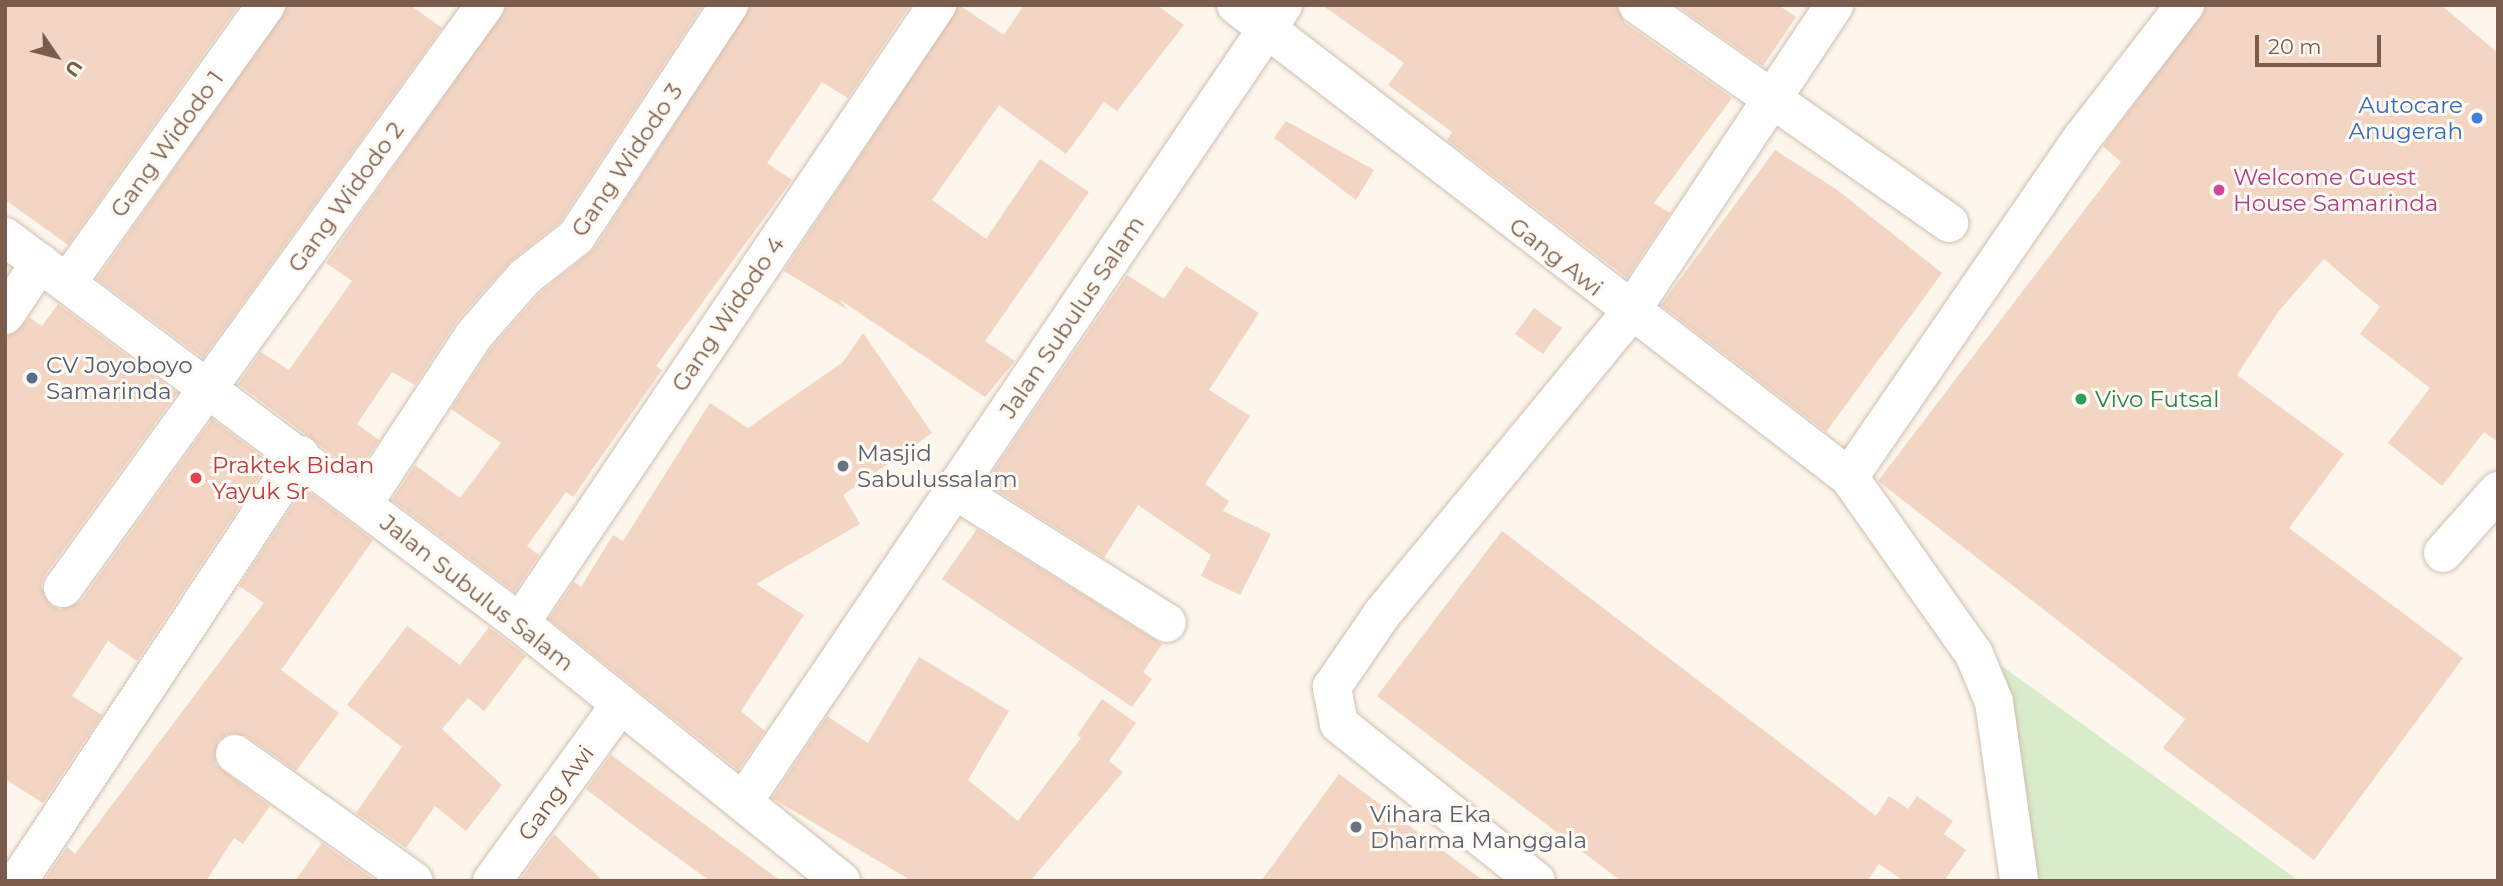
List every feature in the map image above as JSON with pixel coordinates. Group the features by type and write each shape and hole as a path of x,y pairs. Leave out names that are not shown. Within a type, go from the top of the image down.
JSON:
{"street":[{"name":"Gang Widodo 1","path":"5,315 53,273 266,5"},
{"name":"Gang Widodo 2","path":"63,587 485,5"},
{"name":"Gang Widodo 3","path":"363,504 474,335 525,277 576,237 729,5"},
{"name":"Gang Widodo 4","path":"520,623 937,5"},
{"name":"Gang Awi","path":"1236,5 1275,18 1629,314 1849,478 1974,654 1994,702 2019,881"},
{"path":"1638,5 1771,101 1949,223"},
{"path":"1536,881 1339,724 1332,687 1390,604 1629,314 1834,5"},
{"path":"1849,478 2083,137 2185,5"},
{"name":"Jalan Subulus Salam","path":"743,802 1275,18"},
{"name":"Jalan Subulus Salam","path":"5,237 300,455 520,623 841,881"},
{"path":"18,881 300,455"},
{"path":"955,490 1167,623"},
{"path":"2444,553 2498,491"},
{"name":"Gang Awi","path":"492,881 620,705"},
{"path":"235,754 414,881"}],"green space":[{"path":"2002,666 2299,881 2030,881"}],"building":[{"path":"5,5 239,5 68,245 7,201"},
{"path":"288,5 410,5 442,28 203,358 97,279"},
{"path":"508,5 703,5 560,222 509,263 457,321 415,385 392,372 357,424 379,440 357,473 238,384 261,352 289,370 352,281 326,263"},
{"path":"751,5 910,5 848,98 822,82 767,163 792,180 656,366 662,370 573,497 566,492 527,546 539,555 515,592 392,500 415,465 460,498 501,443 451,409 491,348 540,293 594,249"},
{"path":"959,5 1004,35 1024,5 1157,5 1184,25 1117,111 1104,102 1066,154 999,105 932,200 986,239 1040,159 1089,192 985,341 1015,361 985,397 840,300 848,310 784,271"},
{"path":"1322,5 1616,5 1625,23 1732,98 1654,203 1670,213 1627,278 1447,140 1452,132 1388,85 1404,63"},
{"path":"1676,5 1778,5 1796,17 1763,66"},
{"path":"2206,5 2441,5 2498,53 2498,442 2484,432 2442,486 2388,443 2430,388 2360,334 2380,307 2324,259 2278,312 2237,375 2344,454 2289,528 2463,658 2314,860 2163,748 2185,719 1878,481 2121,162 2103,146"},
{"path":"1286,121 1374,170 1356,200 1274,138"},
{"path":"1775,150 1836,189 1942,273 1826,432 1661,305"},
{"path":"1186,266 1259,313 1209,390 1250,416 1205,484 1229,501 1223,511 1271,534 1240,595 1201,576 1211,555 1138,505 1104,558 985,483 1127,275 1164,299"},
{"path":"58,304 177,393 45,575 41,586 50,605 61,610 81,601 212,419 269,462 137,661 108,641 72,696 102,715 43,803 5,779 5,338 30,318 42,326"},
{"path":"1534,308 1562,328 1543,354 1515,334"},
{"path":"863,333 932,433 843,495 860,524 756,584 804,615 741,711 765,731 738,770 549,619 574,582 581,587 613,535 623,541 710,403 748,428 843,362"},
{"path":"304,488 373,540 281,670 339,713 296,771 247,736 227,734 218,741 215,764 270,806 243,844 234,838 206,881 44,881 67,847 75,854 264,603 239,586"},
{"path":"977,529 1162,644 1143,672 1152,679 1132,707 942,579"},
{"path":"1502,531 1876,816 1889,796 1908,809 1917,796 1953,821 1944,834 1966,850 1944,881 1904,881 1879,864 1867,881 1621,881 1377,696"},
{"path":"407,626 460,665 489,627 526,656 484,711 468,698 442,729 502,785 466,831 435,806 406,848 356,813 402,747 347,705"},
{"path":"919,657 1009,711 968,780 1018,821 1081,738 1077,735 1102,699 1136,723 1109,761 1123,772 1030,881 912,881 772,798 827,716 868,743"},
{"path":"611,755 781,881 710,881 637,828 586,789"},
{"name":"Vihara Eka Dharma Manggala","path":"1339,774 1484,881 1261,881"},
{"path":"554,834 603,881 519,881"},
{"path":"322,843 373,879 295,881"}],"place":[{"name":"Autocare Anugerah","path":"2477,118"},
{"name":"Welcome Guest House Samarinda","path":"2219,190"},
{"name":"CV Joyoboyo Samarinda","path":"32,378"},
{"name":"Vivo Futsal","path":"2081,399"},
{"name":"Masjid Sabulussalam","path":"843,466"},
{"name":"Praktek Bidan Yayuk Sr","path":"196,478"},
{"name":"Vihara Eka Dharma Manggala","path":"1356,827"}]}
